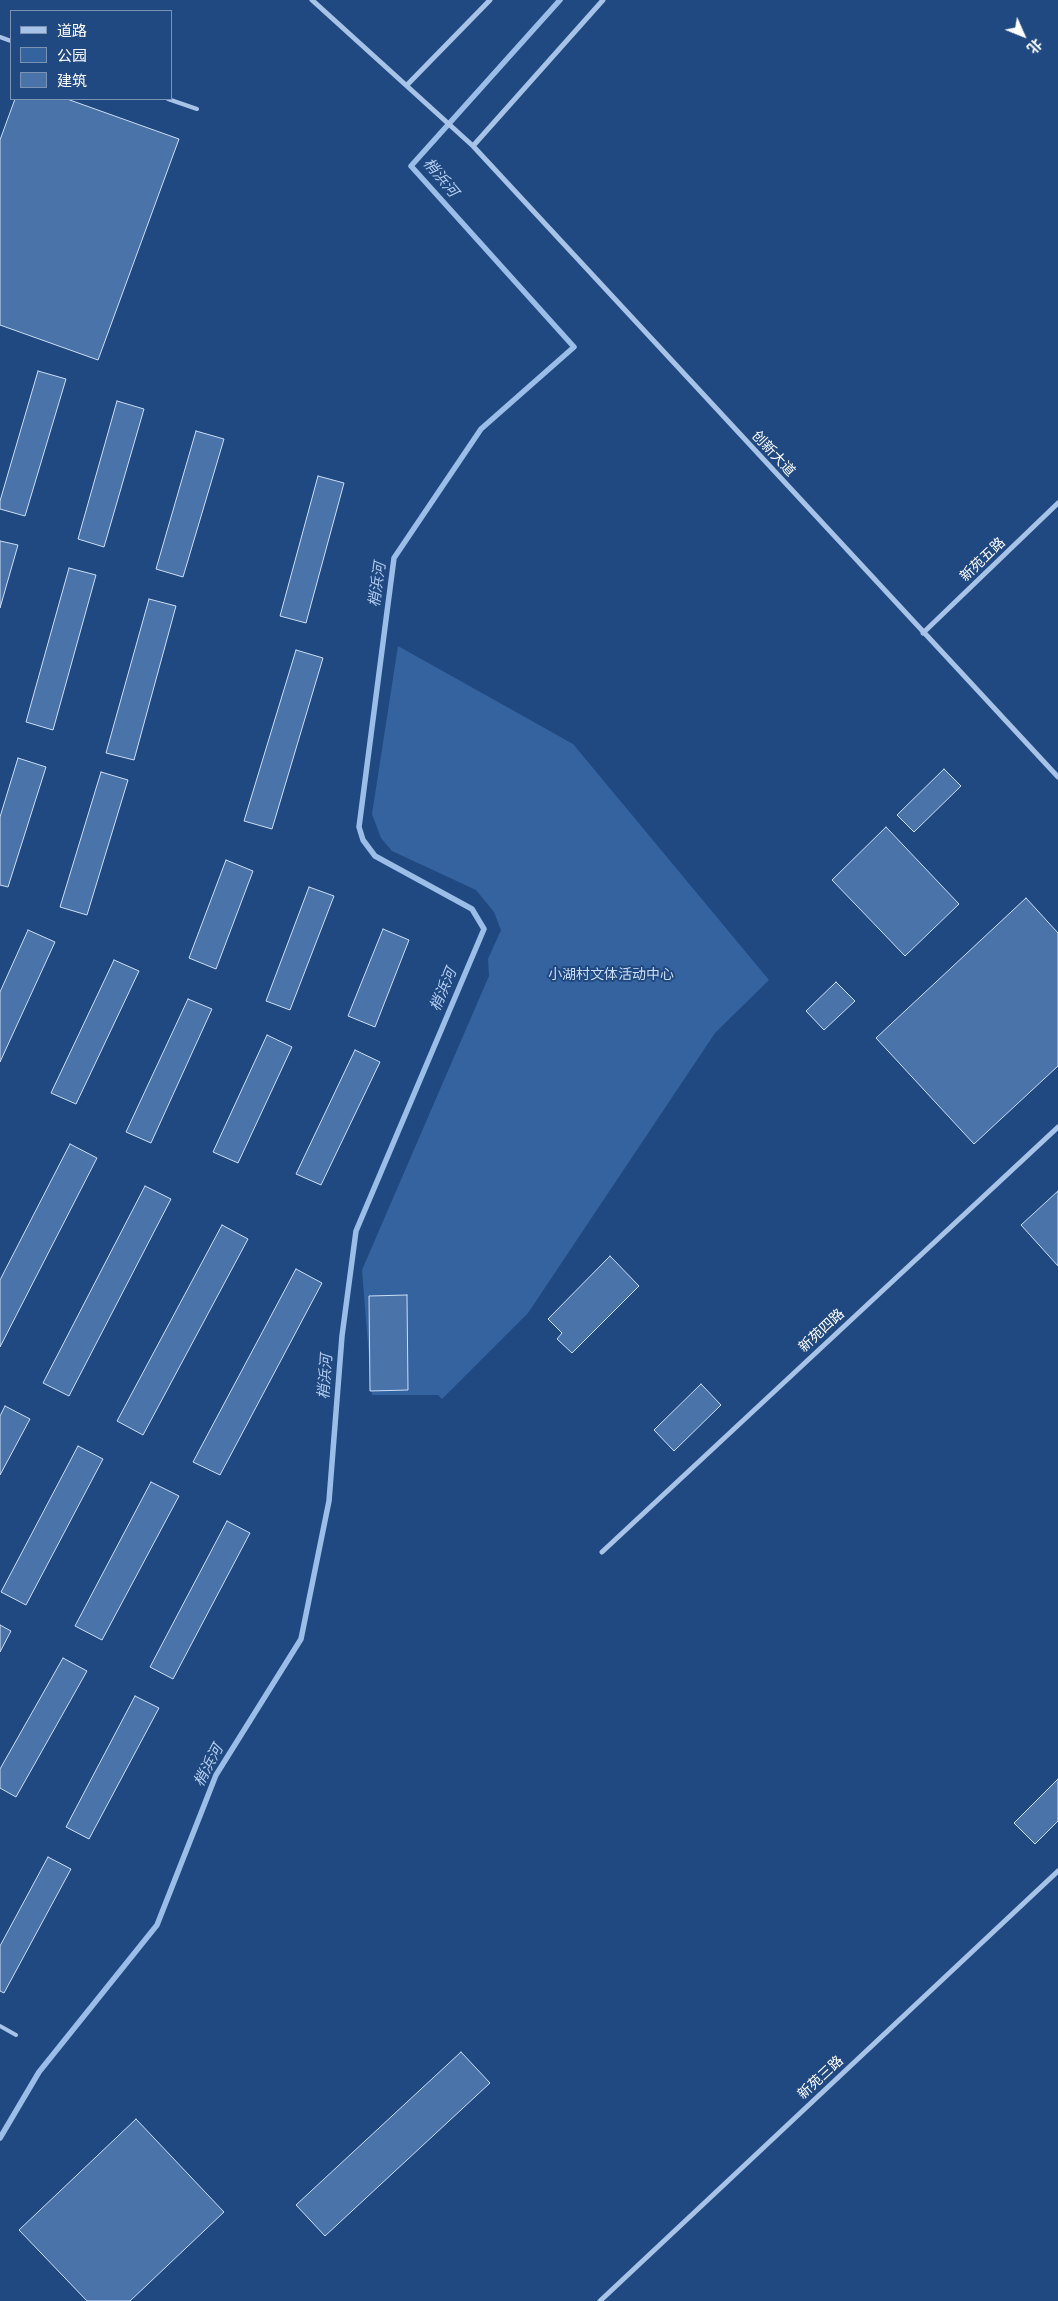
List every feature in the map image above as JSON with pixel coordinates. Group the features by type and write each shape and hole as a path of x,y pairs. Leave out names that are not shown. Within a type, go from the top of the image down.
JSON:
{"street":[{"name":"创新大道","path":"312,0 473,146 1058,777"},
{"path":"407,85 490,0"},
{"path":"473,146 603,0"},
{"name":"新苑五路","path":"923,633 1058,503"},
{"name":"新苑四路","path":"602,1552 1058,1127"},
{"name":"新苑三路","path":"600,2301 1058,1871"}],"lane":[{"path":"171,100 197,110"},
{"path":"0,2026 16,2034"}],"green space":[{"name":"小湖村文体活动中心","path":"398,646 573,744 769,980 715,1033 528,1313 442,1399 438,1395 372,1395 362,1270 489,976 488,959 501,930 494,912 476,890 392,851 381,838 372,814"}],"building":[{"path":"15,100 70,100 179,139 98,360 0,325 0,140"},
{"path":"38,371 66,379 25,516 0,509 0,501"},
{"path":"117,401 144,409 104,547 78,539"},
{"path":"196,431 224,439 183,577 156,569"},
{"path":"318,476 344,483 306,623 280,616"},
{"path":"0,541 18,545 0,608"},
{"path":"69,568 96,575 53,730 26,722"},
{"path":"149,599 176,606 134,760 106,753"},
{"path":"296,650 323,658 272,829 244,821"},
{"path":"18,758 46,767 8,887 0,885 0,817"},
{"path":"944,769 961,786 914,832 897,815"},
{"path":"101,772 128,780 87,915 60,907"},
{"path":"886,827 959,904 905,956 832,880"},
{"path":"226,860 253,871 216,969 189,958"},
{"path":"309,887 334,896 290,1010 266,1001"},
{"path":"1026,898 1058,933 1058,1066 974,1144 876,1038"},
{"path":"383,929 409,940 375,1027 348,1016"},
{"path":"28,930 55,942 0,1062 0,992"},
{"path":"114,960 139,971 76,1104 51,1093"},
{"path":"836,982 855,1001 824,1030 806,1011"},
{"path":"188,999 212,1009 151,1143 126,1132"},
{"path":"267,1035 292,1047 238,1163 213,1152"},
{"path":"355,1050 380,1062 321,1185 296,1174"},
{"path":"70,1144 97,1158 0,1347 0,1280"},
{"path":"145,1186 171,1199 69,1396 43,1383"},
{"path":"1058,1191 1058,1266 1021,1225"},
{"path":"222,1225 248,1239 143,1435 117,1421"},
{"path":"610,1256 639,1286 572,1353 557,1339 562,1333 548,1319"},
{"path":"296,1269 322,1283 220,1475 193,1462"},
{"path":"407,1295 408,1390 370,1391 369,1296"},
{"path":"701,1384 721,1405 674,1451 654,1430"},
{"path":"5,1406 30,1419 0,1475 0,1416"},
{"path":"78,1446 103,1459 26,1605 1,1592"},
{"path":"151,1482 179,1496 102,1640 75,1626"},
{"path":"227,1521 250,1533 173,1679 150,1667"},
{"path":"0,1625 11,1631 0,1652"},
{"path":"63,1658 87,1671 16,1797 0,1788 0,1769"},
{"path":"135,1696 159,1708 89,1839 66,1827"},
{"path":"1058,1779 1058,1821 1035,1844 1014,1823"},
{"path":"48,1857 71,1869 4,1993 0,1991 0,1946"},
{"path":"461,2052 490,2083 325,2236 296,2205"},
{"path":"136,2119 224,2212 130,2301 87,2301 19,2230"}],"waterway":[{"name":"梢浜河","path":"0,2138 39,2072 157,1925 216,1775 301,1639 329,1501 342,1336 356,1231 484,929 472,909 375,856 363,840 359,827 394,558 481,429 574,347 411,166 560,0"}]}
